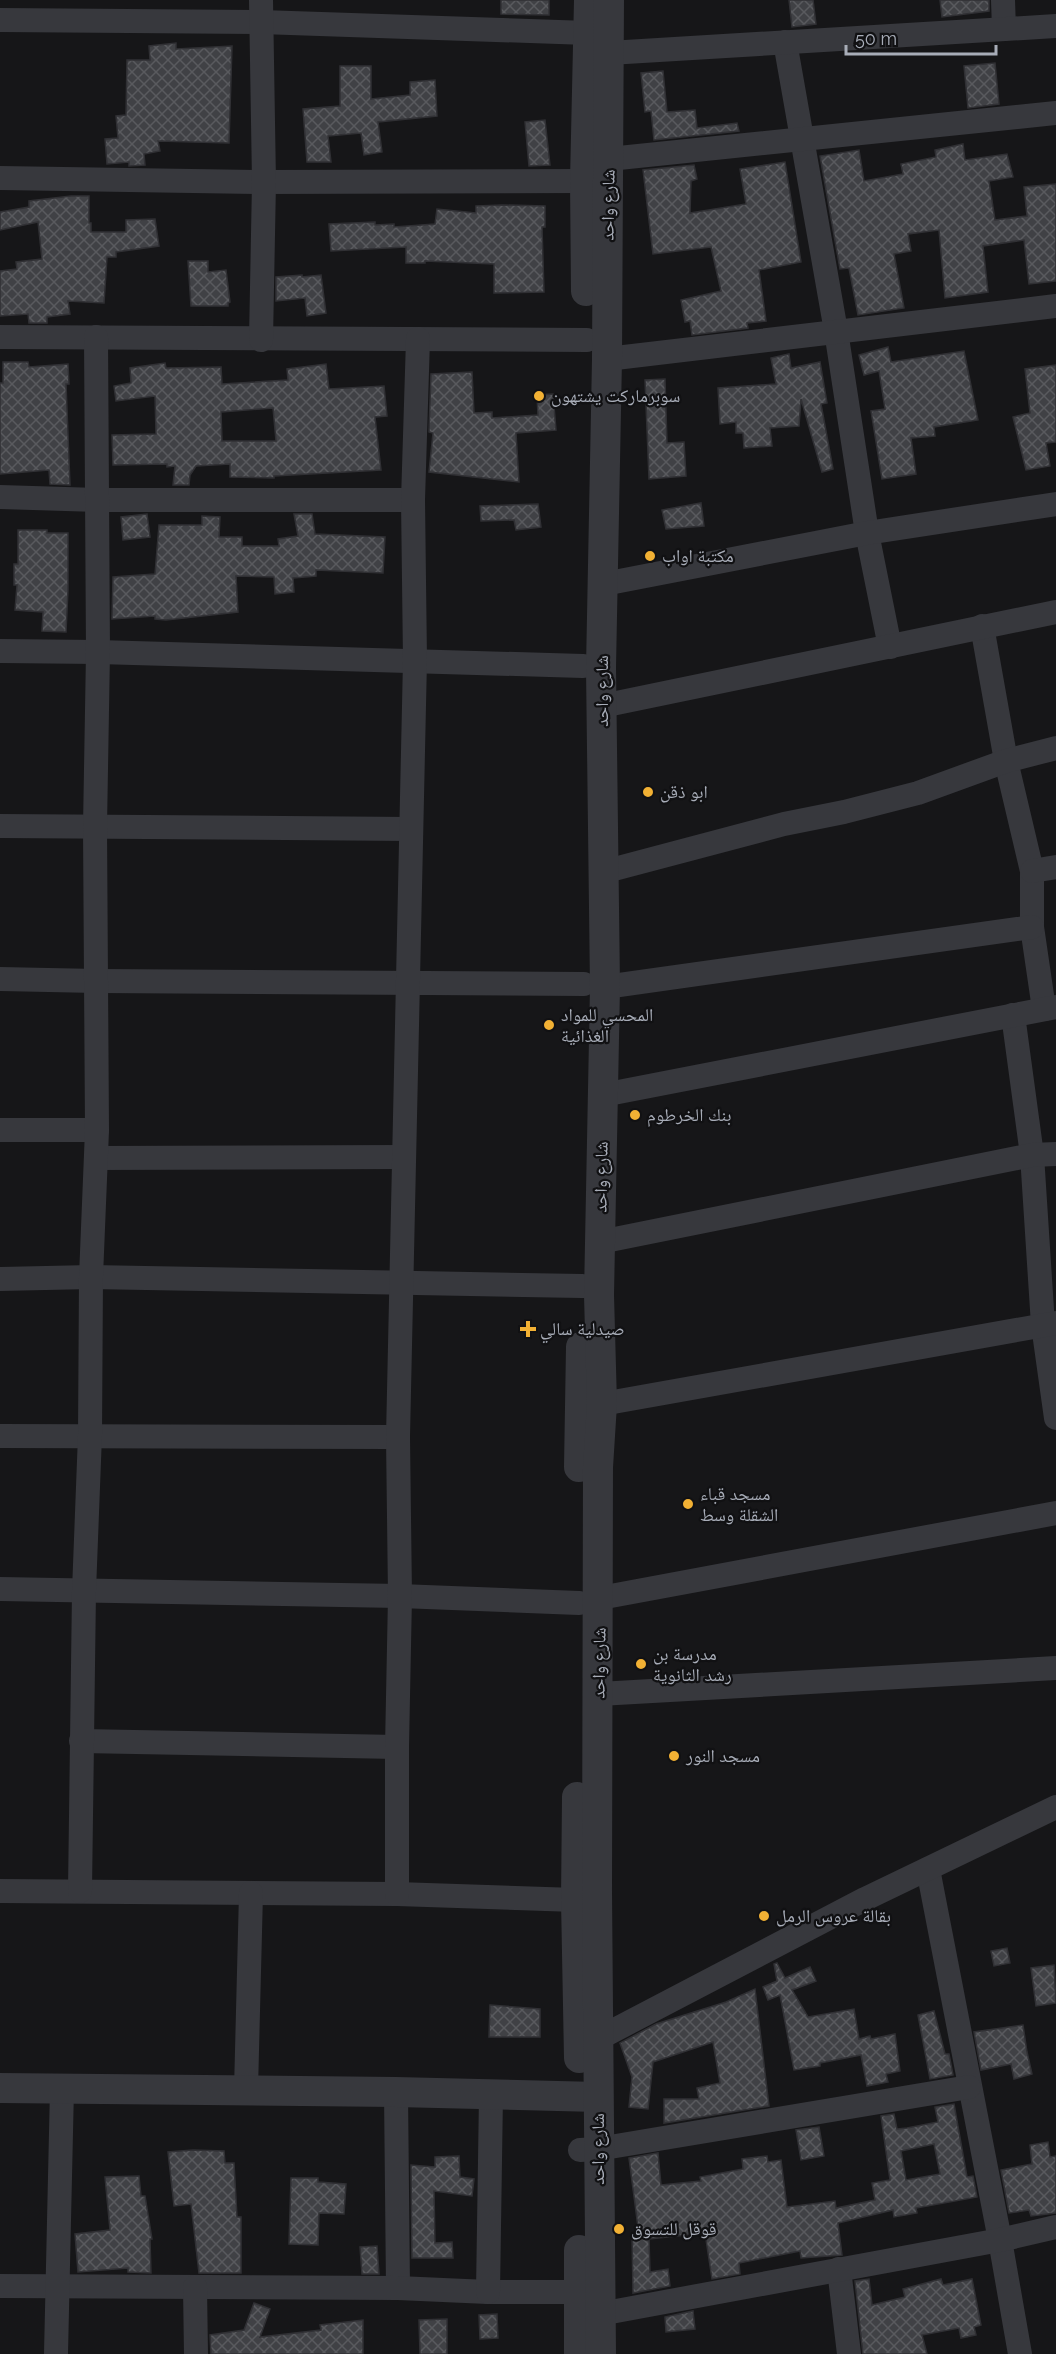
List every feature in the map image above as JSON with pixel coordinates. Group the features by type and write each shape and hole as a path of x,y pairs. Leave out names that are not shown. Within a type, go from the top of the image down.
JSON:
{"street":[{"name":"شارع واحد","path":"589,0 588,33 609,159 597,349 583,666 592,812 594,985 603,1095 600,1242 602,1404 589,1467"},
{"name":"شارع واحد","path":"589,2043 576,1900 590,1600 589,1467 582,1286 594,985 603,872 592,812 602,706 604,584 597,349 585,182 597,94 609,53 609,0"},
{"path":"1003,0 1004,29"},
{"path":"0,20 86,10 261,11 588,33"},
{"path":"261,11 264,182 261,339"},
{"path":"609,53 1056,26"},
{"path":"785,42 836,331 867,533 890,647"},
{"path":"609,159 1056,113"},
{"path":"0,178 264,182 585,182"},
{"path":"0,337 418,339 597,349 836,331 1056,306"},
{"path":"80,1891 84,1591 90,1435 91,1277 97,1130 96,338"},
{"path":"396,1894 400,1596 398,1437 415,660 412,500 418,339"},
{"path":"0,497 98,500 412,500"},
{"path":"604,584 867,533 1056,504"},
{"path":"602,706 1056,612"},
{"path":"603,1095 1050,1008 1032,927 1032,871 1006,761 982,626"},
{"path":"0,651 583,666"},
{"path":"603,872 784,824 844,812 918,793 1006,761 1056,748"},
{"path":"0,826 410,829"},
{"path":"1032,871 1056,867"},
{"path":"0,979 594,985 1032,927"},
{"path":"1014,1015 1044,1154 1049,1324 1056,1418"},
{"path":"0,1130 97,1130"},
{"path":"600,1242 1044,1154"},
{"path":"96,1158 403,1157"},
{"path":"0,1279 91,1277 582,1286"},
{"path":"602,1404 1049,1324"},
{"path":"0,1436 398,1437"},
{"path":"0,1589 590,1600 1056,1513"},
{"name":"شارع واحد","path":"590,1600 598,1694 597,1892 588,2097 601,2354"},
{"path":"598,1694 1056,1668"},
{"path":"81,1741 397,1747"},
{"path":"589,2043 865,1899 1056,1807"},
{"path":"928,1869 1020,2354"},
{"path":"0,1891 396,1894 576,1900"},
{"path":"246,2090 250,1893"},
{"path":"589,2149 969,2087"},
{"path":"0,2088 396,2092 588,2097"},
{"path":"56,2354 62,2088"},
{"path":"396,2092 398,2288"},
{"path":"488,2292 491,2095"},
{"name":"شارع واحد","path":"579,2354 578,2292 589,2149"},
{"path":"600,2314 1000,2240 1056,2227"},
{"path":"839,2269 849,2354"},
{"path":"0,2286 398,2288 488,2292 578,2292"},
{"path":"195,2287 196,2354"}],"building":[{"path":"501,0 549,0 549,15 501,14"},
{"path":"789,0 813,0 816,24 792,27"},
{"path":"940,0 989,0 989,11 942,17"},
{"path":"176,43 176,49 232,46 229,143 158,141 160,151 144,154 145,165 129,166 129,162 107,164 105,139 118,138 116,116 126,115 127,60 150,60 149,46"},
{"path":"995,63 999,104 968,108 964,66"},
{"path":"340,66 371,66 371,99 410,95 410,82 435,80 437,116 378,122 382,152 364,155 361,133 328,136 331,162 307,162 303,109 340,106"},
{"path":"663,71 667,112 695,110 697,128 737,123 739,131 654,140 651,111 645,112 641,73"},
{"path":"545,120 550,165 529,166 525,122"},
{"path":"963,144 965,160 1007,154 1013,177 989,181 995,220 1027,216 1024,187 1056,184 1056,281 1029,284 1024,240 983,246 988,292 945,298 939,230 908,234 911,251 894,254 904,308 858,315 849,268 840,269 820,156 859,150 864,181 903,174 901,164 936,157 935,150"},
{"path":"785,162 801,262 759,270 766,321 747,323 748,328 692,335 690,321 685,322 681,300 721,291 711,247 653,254 643,170 694,165 697,179 691,181 690,213 746,204 740,169"},
{"path":"89,196 91,232 126,232 126,220 155,219 159,246 116,252 116,257 107,257 104,303 68,301 70,314 47,317 47,323 29,323 28,314 0,316 0,271 17,269 16,262 42,259 38,222 0,230 0,212 29,207 29,201"},
{"path":"476,206 545,206 545,227 542,227 544,292 494,293 494,264 425,261 425,263 406,263 406,247 331,251 329,224 375,222 375,225 394,224 394,227 435,224 437,209 476,213"},
{"path":"188,261 208,261 208,272 226,270 230,302 228,306 191,306"},
{"path":"302,275 302,277 321,275 326,313 307,316 305,298 276,301 276,277"},
{"path":"888,347 891,362 964,351 978,420 934,427 935,436 911,438 916,474 882,479 871,411 885,409 879,371 864,375 859,355"},
{"path":"789,354 791,368 820,362 827,403 821,404 833,469 822,472 801,399 799,426 770,428 772,446 744,448 743,433 736,433 736,422 720,424 718,388 776,384 771,358"},
{"path":"3,362 28,362 29,367 68,364 69,384 66,384 70,485 50,484 49,470 0,474 0,383 3,383"},
{"path":"165,363 166,368 221,367 222,384 288,380 287,369 326,364 329,389 384,386 387,416 375,417 381,470 274,476 274,478 230,477 230,464 196,466 190,475 189,485 173,485 175,466 167,467 167,464 113,465 112,435 156,434 155,396 116,401 114,386 131,383 130,368","holes":["273,408 276,441 222,441 221,412"]},
{"path":"1056,365 1056,442 1046,443 1050,466 1026,470 1013,417 1030,413 1025,369"},
{"path":"472,372 474,413 492,412 492,418 538,415 537,395 553,394 556,430 516,433 519,482 429,472 433,433 429,432 431,374"},
{"path":"665,379 667,443 684,442 686,476 649,479 645,380"},
{"path":"701,503 704,526 666,529 662,510"},
{"path":"538,504 541,527 516,530 514,520 481,521 480,506"},
{"path":"147,514 150,537 123,540 121,517"},
{"path":"294,514 312,514 315,534 385,537 383,573 316,570 316,576 293,578 294,592 275,594 274,577 236,576 238,612 166,620 155,619 155,616 112,619 113,577 155,574 159,525 202,525 202,516 220,517 219,537 242,537 242,546 279,546 278,539 298,536"},
{"path":"18,530 68,533 66,632 42,631 43,612 15,610 17,585 14,585 14,564 18,564"},
{"path":"1007,1948 1010,1963 994,1966 991,1951"},
{"path":"777,1963 785,1978 810,1967 816,1981 792,1990 808,2017 854,2009 859,2039 895,2034 900,2071 886,2074 888,2082 867,2086 861,2055 794,2070 780,1995 768,2000 763,1987 777,1981 774,1964"},
{"path":"1054,1965 1056,2003 1036,2006 1031,1968"},
{"path":"755,1989 769,2106 664,2123 664,2099 699,2099 697,2088 720,2083 713,2042 653,2062 648,2109 629,2107 632,2077 620,2043 656,2024 726,2002"},
{"path":"490,2005 540,2009 540,2037 489,2037"},
{"path":"934,2011 945,2054 949,2054 953,2075 930,2079 918,2015"},
{"path":"1023,2025 1032,2074 1014,2079 1011,2064 981,2070 974,2032"},
{"path":"954,2104 967,2177 973,2176 977,2197 916,2208 917,2213 894,2217 893,2210 838,2223 842,2255 801,2258 800,2251 739,2263 740,2274 712,2279 705,2233 649,2239 650,2272 668,2269 670,2286 633,2293 632,2235 639,2235 629,2158 658,2153 661,2185 701,2181 700,2177 743,2169 742,2159 767,2156 768,2162 781,2160 787,2207 835,2201 836,2208 875,2200 872,2183 890,2180 881,2116 894,2114 897,2129 907,2128 938,2122 935,2107","holes":["934,2144 940,2174 906,2180 901,2151"]},
{"path":"819,2127 824,2156 801,2160 796,2130"},
{"path":"1048,2142 1050,2157 1056,2156 1056,2213 1031,2216 1029,2210 1009,2213 1001,2170 1032,2164 1030,2145"},
{"path":"224,2151 225,2163 234,2163 237,2217 241,2217 241,2273 199,2273 191,2204 174,2206 168,2152"},
{"path":"459,2156 460,2177 474,2179 472,2196 434,2191 435,2243 452,2242 453,2258 412,2258 411,2165 435,2167 435,2157"},
{"path":"139,2176 141,2196 145,2196 152,2239 150,2239 151,2273 128,2272 128,2268 78,2272 75,2234 110,2230 105,2177"},
{"path":"291,2178 318,2178 318,2182 346,2184 344,2214 319,2213 318,2245 289,2244"},
{"path":"377,2246 379,2274 362,2274 360,2247"},
{"path":"869,2279 872,2305 905,2297 903,2289 941,2279 943,2285 972,2279 981,2325 974,2327 976,2335 961,2338 959,2328 922,2335 927,2354 863,2354 855,2281"},
{"path":"254,2303 270,2309 260,2337 321,2330 320,2325 363,2320 363,2354 211,2354 210,2335 244,2330"},
{"path":"693,2311 695,2329 666,2332 665,2317"},
{"path":"497,2314 498,2338 480,2339 479,2315"},
{"path":"447,2319 447,2354 420,2354 419,2320"}],"place":[{"name":"سوبرماركت يشتهون","path":"539,396"},
{"name":"مكتبة اواب","path":"650,556"},
{"name":"ابو ذقن","path":"648,792"},
{"name":"المحسي للمواد الغذائية","path":"549,1025"},
{"name":"بنك الخرطوم","path":"635,1115"},
{"name":"صيدلية سالي","path":"528,1329"},
{"name":"مسجد قباء الشقلة وسط","path":"688,1504"},
{"name":"مدرسة بن رشد الثانوية","path":"641,1664"},
{"name":"مسجد النور","path":"674,1756"},
{"name":"بقالة عروس الرمل","path":"764,1916"},
{"name":"قوقل للتسوق","path":"619,2229"}]}
